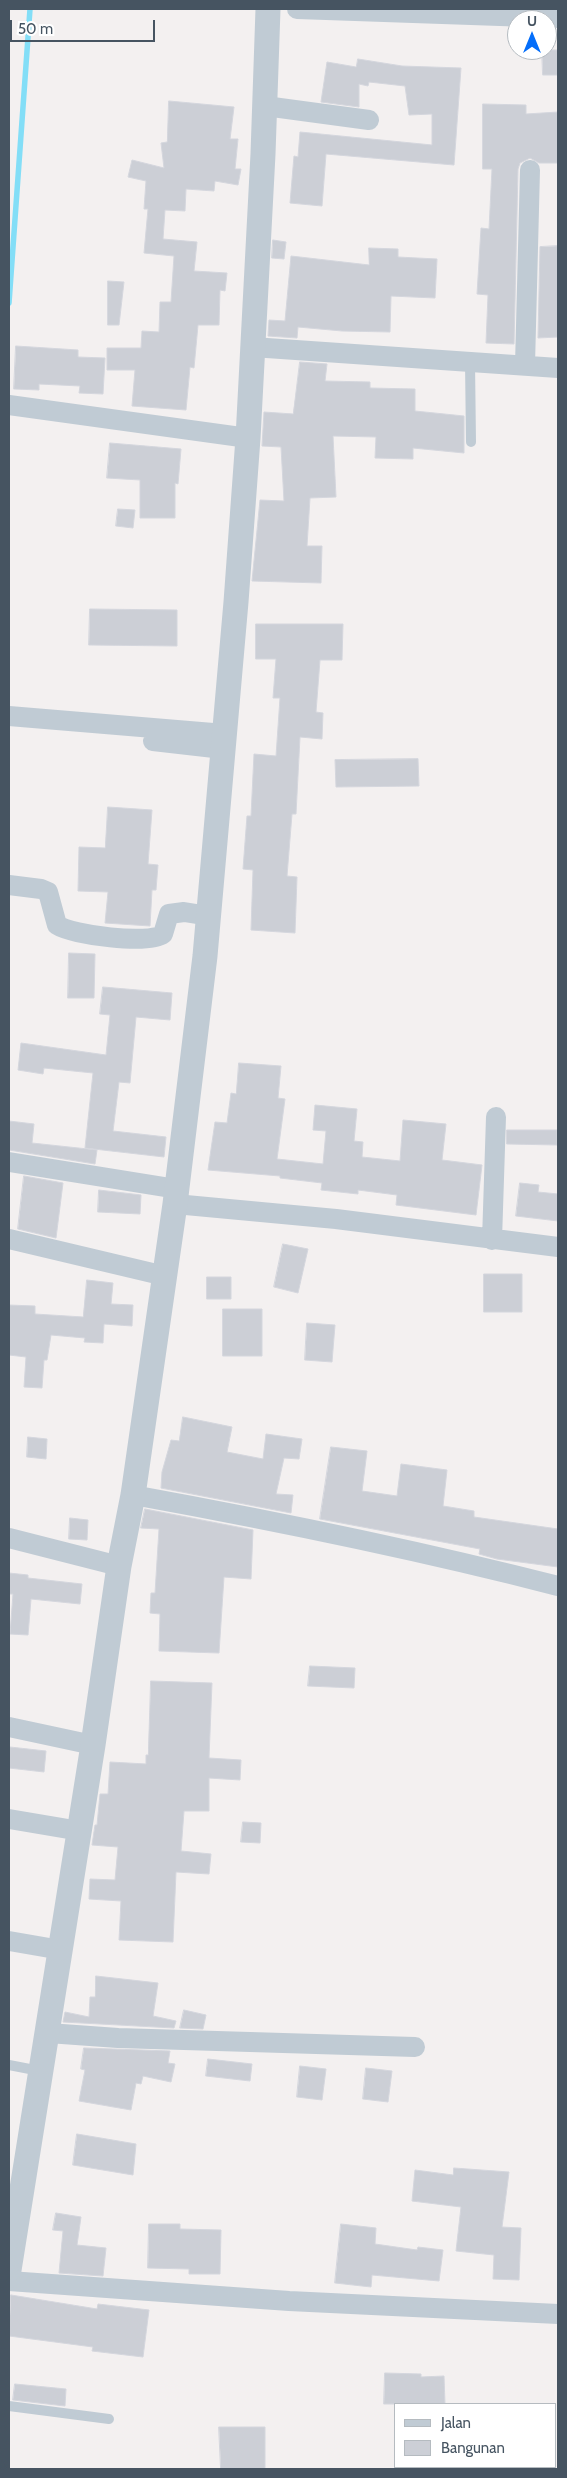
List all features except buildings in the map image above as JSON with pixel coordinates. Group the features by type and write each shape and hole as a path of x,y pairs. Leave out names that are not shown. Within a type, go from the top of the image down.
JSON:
{"street":[{"path":"9,2270 80,1830 119,1566 133,1494 176,1196 209,916 248,438 265,106 268,9"},
{"path":"297,9 558,18"},
{"path":"265,106 369,120"},
{"path":"525,365 530,170"},
{"path":"252,347 558,368"},
{"path":"9,405 248,438"},
{"path":"9,716 73,727 224,742"},
{"path":"9,726 73,727"},
{"path":"9,885 41,889 48,892 57,925 89,934 151,939 163,934 170,914 184,912 209,916"},
{"path":"492,1240 496,1117"},
{"path":"9,1162 176,1196 492,1240 558,1247"},
{"path":"9,1239 165,1276"},
{"path":"133,1494 231,1512 454,1559 558,1586"},
{"path":"9,1538 119,1566"},
{"path":"9,1727 93,1745"},
{"path":"9,1819 80,1830"},
{"path":"9,1941 60,1950"},
{"path":"48,2033 118,2038 415,2047"},
{"path":"9,2281 289,2301 558,2314"}],"lane":[{"path":"470,362 471,442"},
{"path":"9,2065 41,2071"},
{"path":"9,2406 109,2419"}],"waterway":[{"path":"9,303 30,9"}]}
